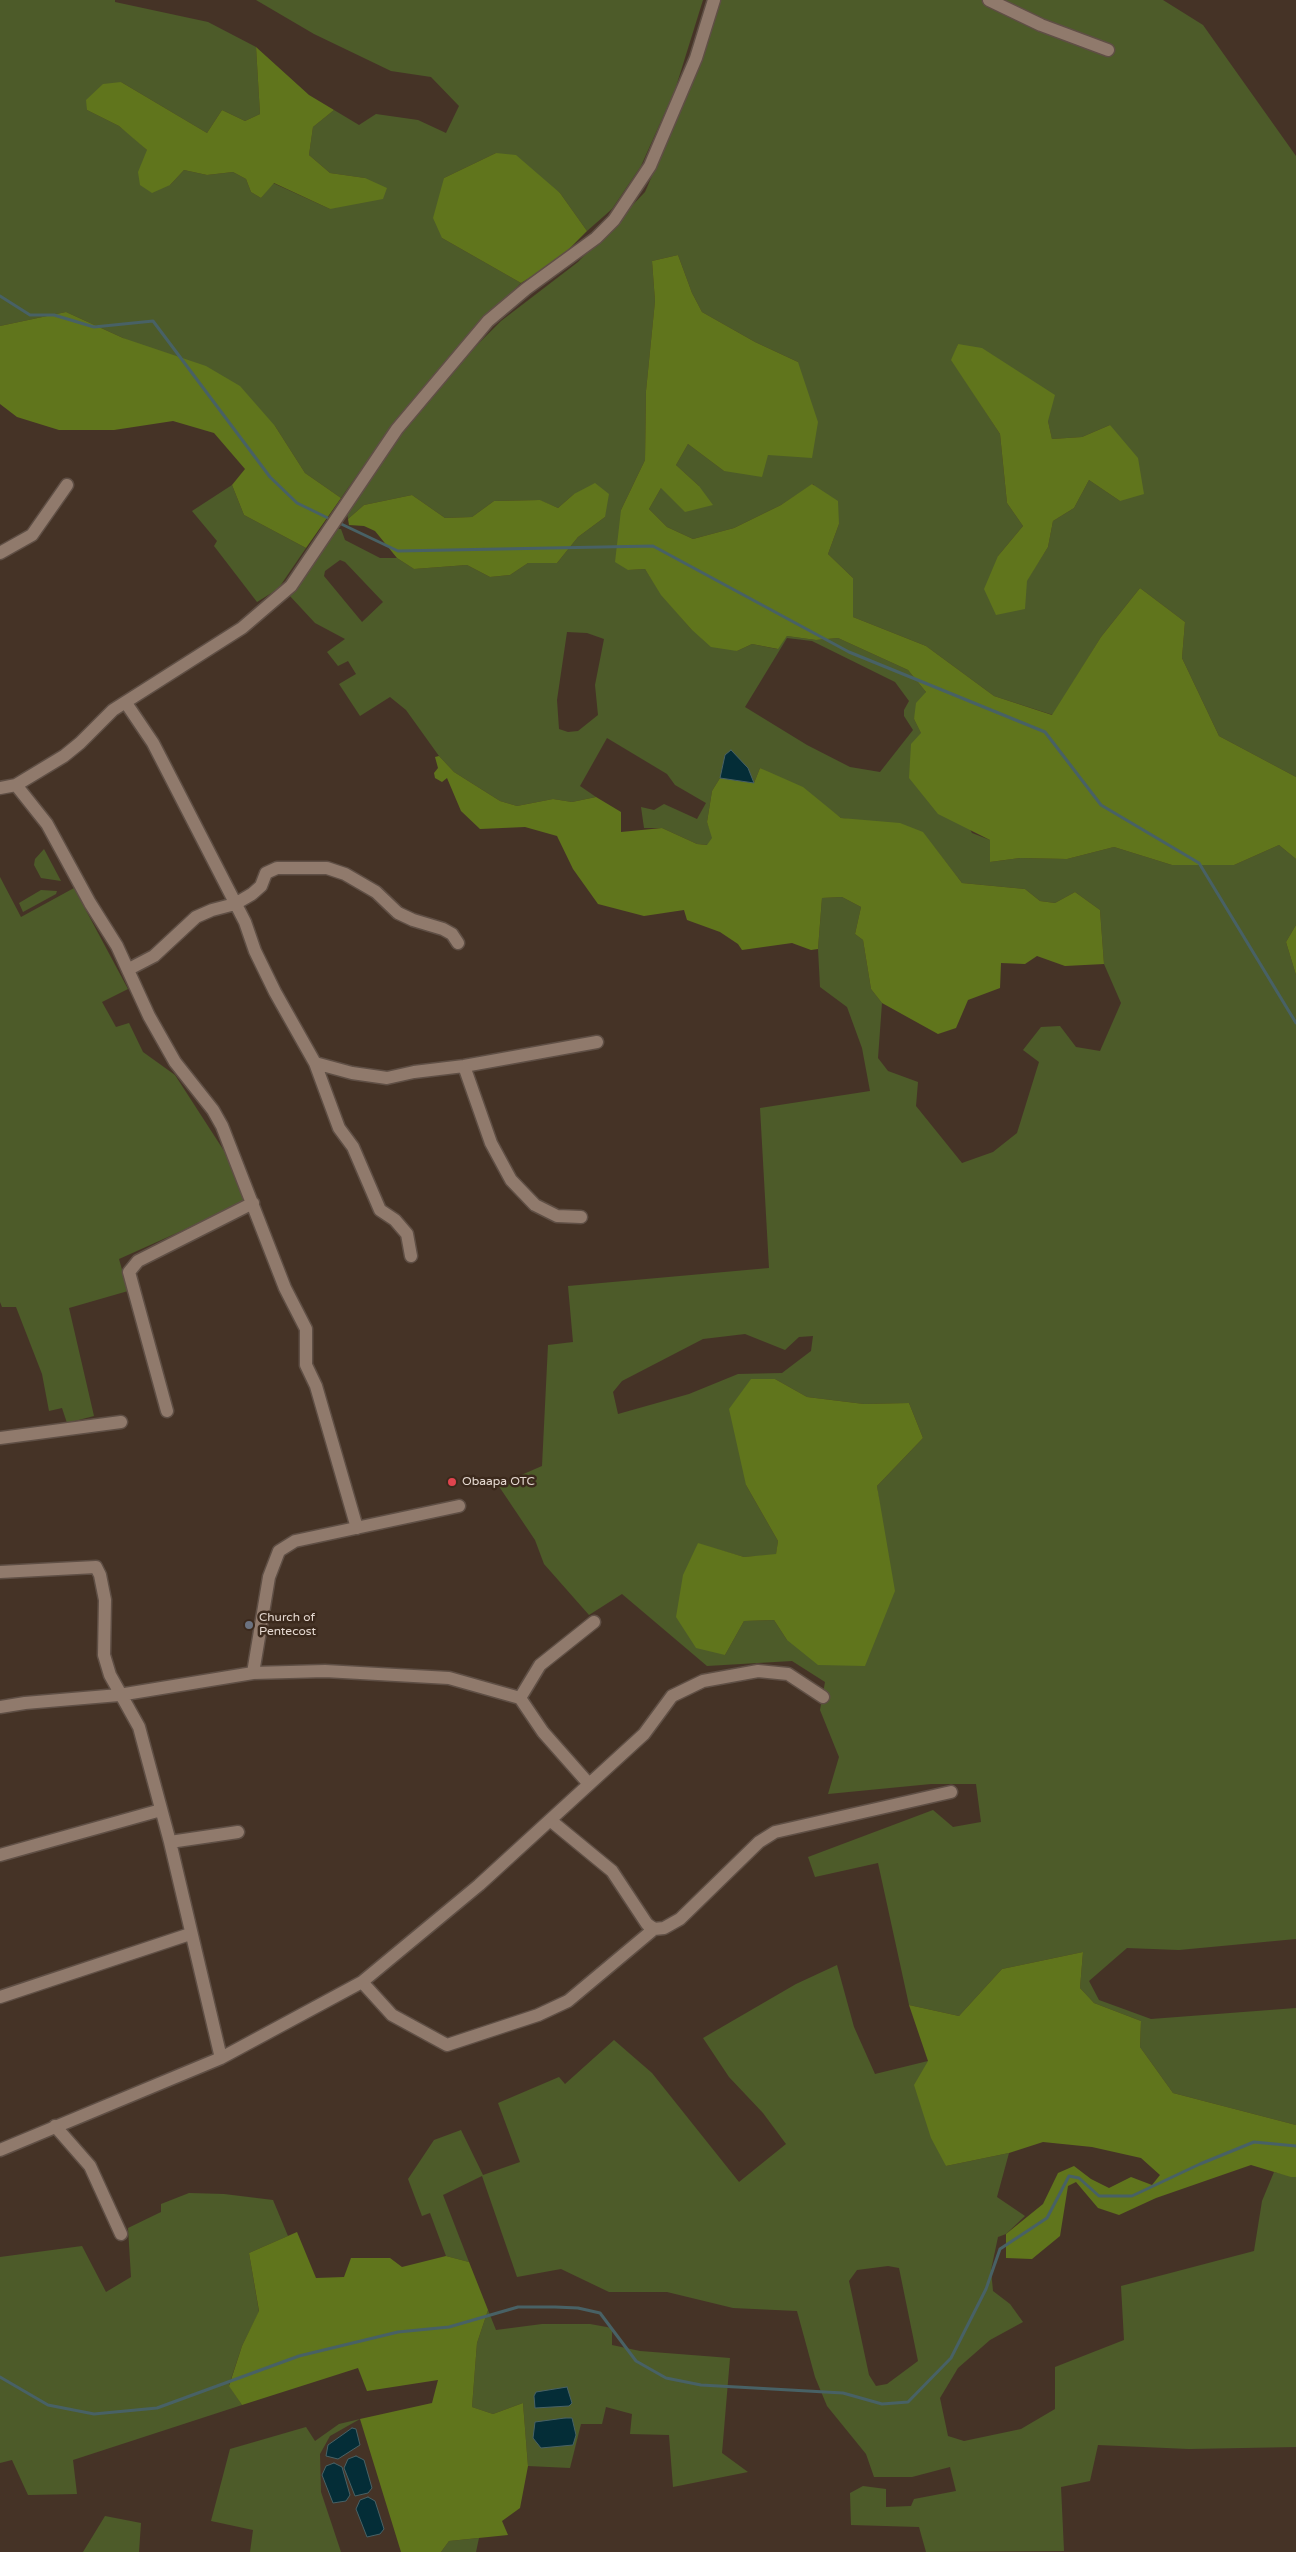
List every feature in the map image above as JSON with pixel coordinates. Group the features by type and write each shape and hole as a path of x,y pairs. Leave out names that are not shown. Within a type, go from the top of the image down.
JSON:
{"street":[{"path":"0,788 16,785 64,756 113,710 242,628 291,586 397,430 488,321 526,289 596,238 614,220 650,166 696,58 714,0"},
{"path":"989,0 1041,25 1108,50"},
{"path":"0,553 32,535 66,485"},
{"path":"126,702 153,743 235,904 275,992 315,1063 339,1128 353,1147 380,1210 395,1220 407,1234 411,1256"},
{"path":"16,785 37,809 47,824 129,969 149,1016 175,1062 213,1110 222,1126 286,1288 306,1329 306,1365 316,1386 357,1528"},
{"path":"129,969 154,956 196,917 212,910 235,904 252,894 260,886 266,873 271,869 327,868 345,874 376,892 398,913 413,920 443,929 452,934 458,943"},
{"path":"315,1063 352,1073 386,1078 598,1042"},
{"path":"464,1066 491,1143 511,1180 535,1205 557,1216 581,1217"},
{"path":"167,1411 129,1272 138,1261 253,1203"},
{"path":"0,1438 121,1422"},
{"path":"253,1673 269,1576 279,1551 295,1540 459,1506"},
{"path":"0,1572 96,1566 105,1600 104,1655 110,1675 139,1727 170,1842 190,1934 221,2058"},
{"path":"520,1698 540,1665 594,1622"},
{"path":"0,1707 25,1702 120,1695 253,1673 325,1671 449,1678 520,1698 544,1732 589,1784"},
{"path":"0,2150 221,2058 362,1982 479,1885 644,1734 672,1696 704,1682 758,1671 788,1674 823,1697"},
{"path":"362,1982 392,2015 447,2045 538,2015 568,2001 654,1929 664,1928 680,1919 759,1842 775,1832 951,1792"},
{"path":"0,1855 161,1810"},
{"path":"550,1820 612,1871 647,1924 654,1929"},
{"path":"170,1842 238,1832"},
{"path":"0,1997 190,1934"},
{"path":"55,2126 90,2166 120,2234"}],"green space":[{"path":"0,0 115,0 115,2 208,22 256,47 260,114 245,121 222,110 207,133 121,82 87,110 119,126 133,137 147,150 170,185 184,170 207,175 233,172 246,179 251,192 261,198 273,183 330,209 365,178 330,173 309,155 313,127 334,110 359,125 376,114 418,120 446,133 459,106 431,77 391,71 314,34 256,0 703,0 675,90 641,166 612,209 587,231 560,193 496,153 444,178 442,238 521,283 486,318 398,417 341,498 305,473 275,426 123,338 66,312 0,326"},
{"path":"718,0 1163,0 1203,25 1296,156 1296,777 1219,736 1182,658 1185,622 1140,588 1101,637 1053,715 994,696 926,646 853,617 853,578 828,554 839,524 813,484 781,505 734,528 693,539 667,527 649,509 661,488 699,486 676,465 688,444 724,471 768,455 798,362 755,342 702,312 692,293 678,255 652,261 655,301 646,391 645,460 621,510 628,570 645,569 662,595 691,629 737,651 752,644 777,649 787,636 816,640 838,638 908,670 926,692 914,719 972,833 990,840 990,862 1020,858 1067,859 1114,847 1172,865 1234,865 1279,845 1296,859 1296,925 1286,942 1296,975 1296,1939 1179,1950 1127,1948 1089,1981 1099,2000 1151,2019 1296,2008 1296,2125 1173,2093 1140,2047 1141,2021 1094,2003 1080,1988 1083,1952 1002,1969 959,2016 909,2005 878,1863 815,1877 808,1857 933,1810 953,1827 981,1822 976,1784 931,1784 828,1794 839,1757 820,1710 825,1682 792,1661 707,1666 622,1594 589,1615 544,1564 535,1540 498,1485 542,1466 548,1345 573,1342 568,1286 769,1268 760,1108 870,1091 862,1048 847,1007 820,987 818,949 822,898 842,897 861,907 855,934 863,940 871,989 882,1003 878,1058 888,1071 918,1082 916,1106 962,1163 993,1152 1017,1133 1039,1062 1023,1050 1041,1027 1060,1026 1076,1047 1100,1051 1121,1003 1104,964 1100,910 1075,892 1055,903 1040,901 1025,889 962,883 934,847 869,822 841,818 825,806 760,768 754,783 748,768 725,755 720,778 712,791 707,822 713,838 708,845 697,844 662,828 644,828 641,807 654,810 664,804 697,819 706,803 675,785 667,774 607,738 580,786 596,797 572,802 553,799 517,806 500,801 454,772 439,756 406,710 390,697 360,716 339,684 356,674 348,661 338,666 327,652 345,639 315,623 289,595 335,529 341,529 345,540 380,558 397,558 414,569 467,565 490,577 510,575 528,563 557,563 578,537 605,517 574,494 558,508 539,500 494,501 472,517 445,518 412,495 364,505 348,519 347,512 398,437 466,356 501,321 578,262 645,192 688,93","holes":["958,344 1048,421 1052,439 1082,437 1110,425 1120,501 1089,480 1074,508 1053,521 1048,547 1027,580 998,556 1023,526 1007,503 1000,434 952,360","340,560 345,562 383,602 362,622 324,576 325,571","567,632 587,633 604,639 595,685 598,715 578,731 568,732 559,729 557,700","787,638 812,641 895,682 909,701 904,710 904,716 913,730 880,772 850,767 807,745 745,707","745,1334 785,1350 799,1337 813,1336 811,1351 782,1373 738,1374 689,1394 618,1414 613,1392 622,1381 703,1339","775,1379 807,1397 864,1404 909,1403 923,1438 877,1486 882,1525 787,1640 774,1620 744,1621 725,1655 698,1544 744,1557 776,1555 778,1541 746,1485"]},
{"path":"256,47 309,95 334,110 313,127 309,155 330,173 365,178 387,188 383,199 330,209 274,183 261,198 251,192 246,179 233,172 207,175 184,170 170,185 152,193 140,185 138,172 147,150 119,126 87,110 86,100 103,84 121,82 207,133 222,110 245,121 260,114"},
{"path":"496,153 516,155 560,193 587,231 558,260 521,283 442,238 433,218 444,178"},
{"path":"678,255 692,293 702,312 755,342 798,362 818,422 812,458 768,455 762,477 724,471 688,444 676,465 699,486 713,505 685,512 661,488 649,509 667,527 693,539 734,528 781,505 812,484 838,501 839,524 828,554 853,578 853,617 926,646 994,696 1052,715 1101,637 1140,588 1185,622 1182,658 1219,736 1296,777 1296,859 1279,845 1234,865 1172,865 1114,847 1067,859 1020,858 990,862 990,840 938,814 909,778 911,744 921,733 914,719 916,703 926,692 908,670 838,638 816,640 787,636 778,649 752,644 737,651 711,647 691,629 661,595 645,569 628,570 615,562 621,510 645,460 646,391 655,301 652,261"},
{"path":"66,312 123,338 206,366 240,386 275,426 305,473 341,498 306,548 244,515 232,485 245,469 214,433 173,421 114,430 59,430 17,417 0,404 0,326"},
{"path":"958,344 982,348 1055,395 1048,421 1052,439 1082,437 1110,425 1138,458 1144,494 1120,501 1089,480 1074,508 1053,521 1048,547 1027,581 1025,609 996,615 984,589 998,556 1023,526 1007,503 1000,434 951,360"},
{"path":"595,483 609,494 605,517 578,537 557,563 528,563 510,575 490,577 467,565 414,569 397,558 375,531 364,526 349,525 348,519 364,505 412,495 445,518 472,517 494,501 540,500 558,508 574,494"},
{"path":"232,485 244,515 306,548 278,589 257,602 214,546 217,541 192,511"},
{"path":"439,756 454,772 500,801 517,806 553,799 572,802 596,797 621,812 621,832 662,828 697,844 707,845 712,838 707,822 712,791 720,778 754,783 760,768 803,787 841,818 900,823 923,832 962,883 1025,889 1040,901 1055,903 1075,892 1100,910 1104,964 1065,966 1037,956 1025,964 1001,963 1000,988 968,1000 956,1028 938,1034 882,1003 871,989 863,940 855,934 861,907 842,897 822,898 818,949 811,950 792,943 742,950 738,944 720,932 687,920 684,910 644,916 598,904 573,869 557,836 525,827 480,829 461,811 447,778 442,782 435,778 434,773 438,768 435,757"},
{"path":"44,849 61,881 41,878 34,865 35,859"},
{"path":"0,877 21,917 74,888 128,989 102,1002 116,1027 129,1023 143,1052 175,1075 228,1157 246,1202 119,1259 128,1291 69,1308 94,1416 67,1423 62,1408 49,1411 42,1374 16,1307 2,1307 0,1302"},
{"path":"41,890 57,891 56,894 23,912 19,903"},
{"path":"1296,925 1296,975 1286,942"},
{"path":"751,1379 775,1379 807,1397 864,1404 909,1403 923,1438 877,1486 895,1591 865,1666 818,1665 787,1640 774,1620 744,1621 725,1655 696,1648 676,1617 683,1575 698,1543 744,1557 776,1554 778,1541 746,1485 729,1409"},
{"path":"1083,1952 1080,1988 1094,2003 1141,2021 1140,2047 1173,2093 1296,2125 1296,2177 1251,2165 1156,2198 1119,2215 1098,2208 1076,2182 1068,2186 1060,2236 1032,2259 1006,2258 1006,2234 1043,2204 1058,2173 1074,2166 1091,2179 1109,2188 1131,2177 1152,2185 1160,2175 1141,2158 1092,2147 1043,2142 1009,2153 946,2166 931,2138 914,2085 928,2061 909,2005 959,2016 1002,1969"},
{"path":"837,1965 854,2027 875,2074 928,2061 946,2166 1009,2153 997,2197 1025,2216 1006,2234 998,2237 991,2270 993,2291 1010,2304 1023,2322 990,2340 958,2368 940,2398 948,2436 964,2441 1021,2429 1055,2409 1055,2367 1124,2340 1121,2286 1254,2251 1262,2201 1274,2172 1296,2177 1296,2447 1189,2449 1098,2445 1090,2481 1061,2487 1064,2551 926,2552 919,2527 851,2525 850,2493 863,2486 886,2489 886,2507 911,2506 914,2499 956,2491 950,2467 912,2477 874,2477 866,2454 827,2406 815,2377 797,2311 733,2308 667,2292 609,2292 561,2269 517,2277 482,2176 443,2195 469,2262 446,2256 430,2213 422,2216 408,2179 434,2140 461,2130 483,2175 520,2162 498,2103 559,2077 565,2084 614,2040 652,2073 739,2182 786,2144 763,2113 729,2077 703,2038 796,1984","holes":["888,2266 899,2268 918,2361 887,2384 876,2386 869,2375 849,2281 857,2270"]},
{"path":"189,2193 224,2194 273,2200 288,2236 249,2253 259,2312 242,2346 229,2385 242,2405 73,2460 77,2494 28,2495 12,2460 0,2463 0,2257 82,2246 106,2292 131,2277 128,2228 161,2212 161,2204"},
{"path":"297,2232 316,2278 344,2277 351,2258 390,2258 402,2267 446,2256 469,2262 488,2310 477,2343 472,2407 493,2414 523,2403 528,2466 520,2508 502,2521 508,2535 449,2541 441,2552 401,2552 360,2419 432,2403 438,2380 367,2391 358,2368 242,2405 229,2386 242,2346 259,2311 249,2253"},
{"path":"488,2310 496,2330 542,2324 590,2324 612,2328 612,2345 640,2351 730,2358 722,2453 748,2472 673,2487 669,2435 630,2434 632,2414 606,2407 602,2424 581,2424 570,2468 528,2466 523,2403 493,2414 472,2407 477,2343"},
{"path":"360,2419 330,2436 320,2454 321,2492 341,2552 250,2552 253,2530 211,2521 230,2449 306,2427 315,2441 339,2424"},
{"path":"105,2516 141,2523 139,2552 83,2552"},
{"path":"479,2538 476,2552 441,2552 449,2541"}],"water":[{"path":"731,750 748,768 754,783 720,778 725,755"},
{"path":"567,2387 572,2403 569,2406 535,2408 534,2396 536,2392"},
{"path":"572,2418 576,2435 573,2445 541,2448 533,2438 535,2422"},
{"path":"352,2428 356,2429 360,2445 338,2459 326,2456 328,2445"},
{"path":"356,2456 364,2460 372,2488 368,2493 355,2496 344,2468 348,2459"},
{"path":"334,2463 342,2467 350,2495 346,2501 333,2503 322,2475 326,2466"},
{"path":"368,2497 375,2501 384,2529 380,2534 367,2537 356,2509 360,2500"}],"waterway":[{"path":"0,296 30,315 54,315 94,327 153,321 270,477 297,503 332,520"},
{"path":"337,522 398,551 653,546 849,652 1045,732 1101,805 1199,863 1296,1023"},
{"path":"0,2377 48,2405 94,2414 157,2408 299,2356 398,2332 449,2327 518,2307 555,2307 578,2308 600,2313 636,2361 666,2378 701,2385 843,2393 882,2404 908,2402 951,2358 986,2289 1000,2249 1047,2218 1069,2176 1079,2178 1099,2196 1132,2196 1200,2164 1254,2142 1296,2146"}],"place":[{"name":"Obaapa OTC","path":"452,1482"},
{"name":"Church of Pentecost","path":"249,1625"}]}
